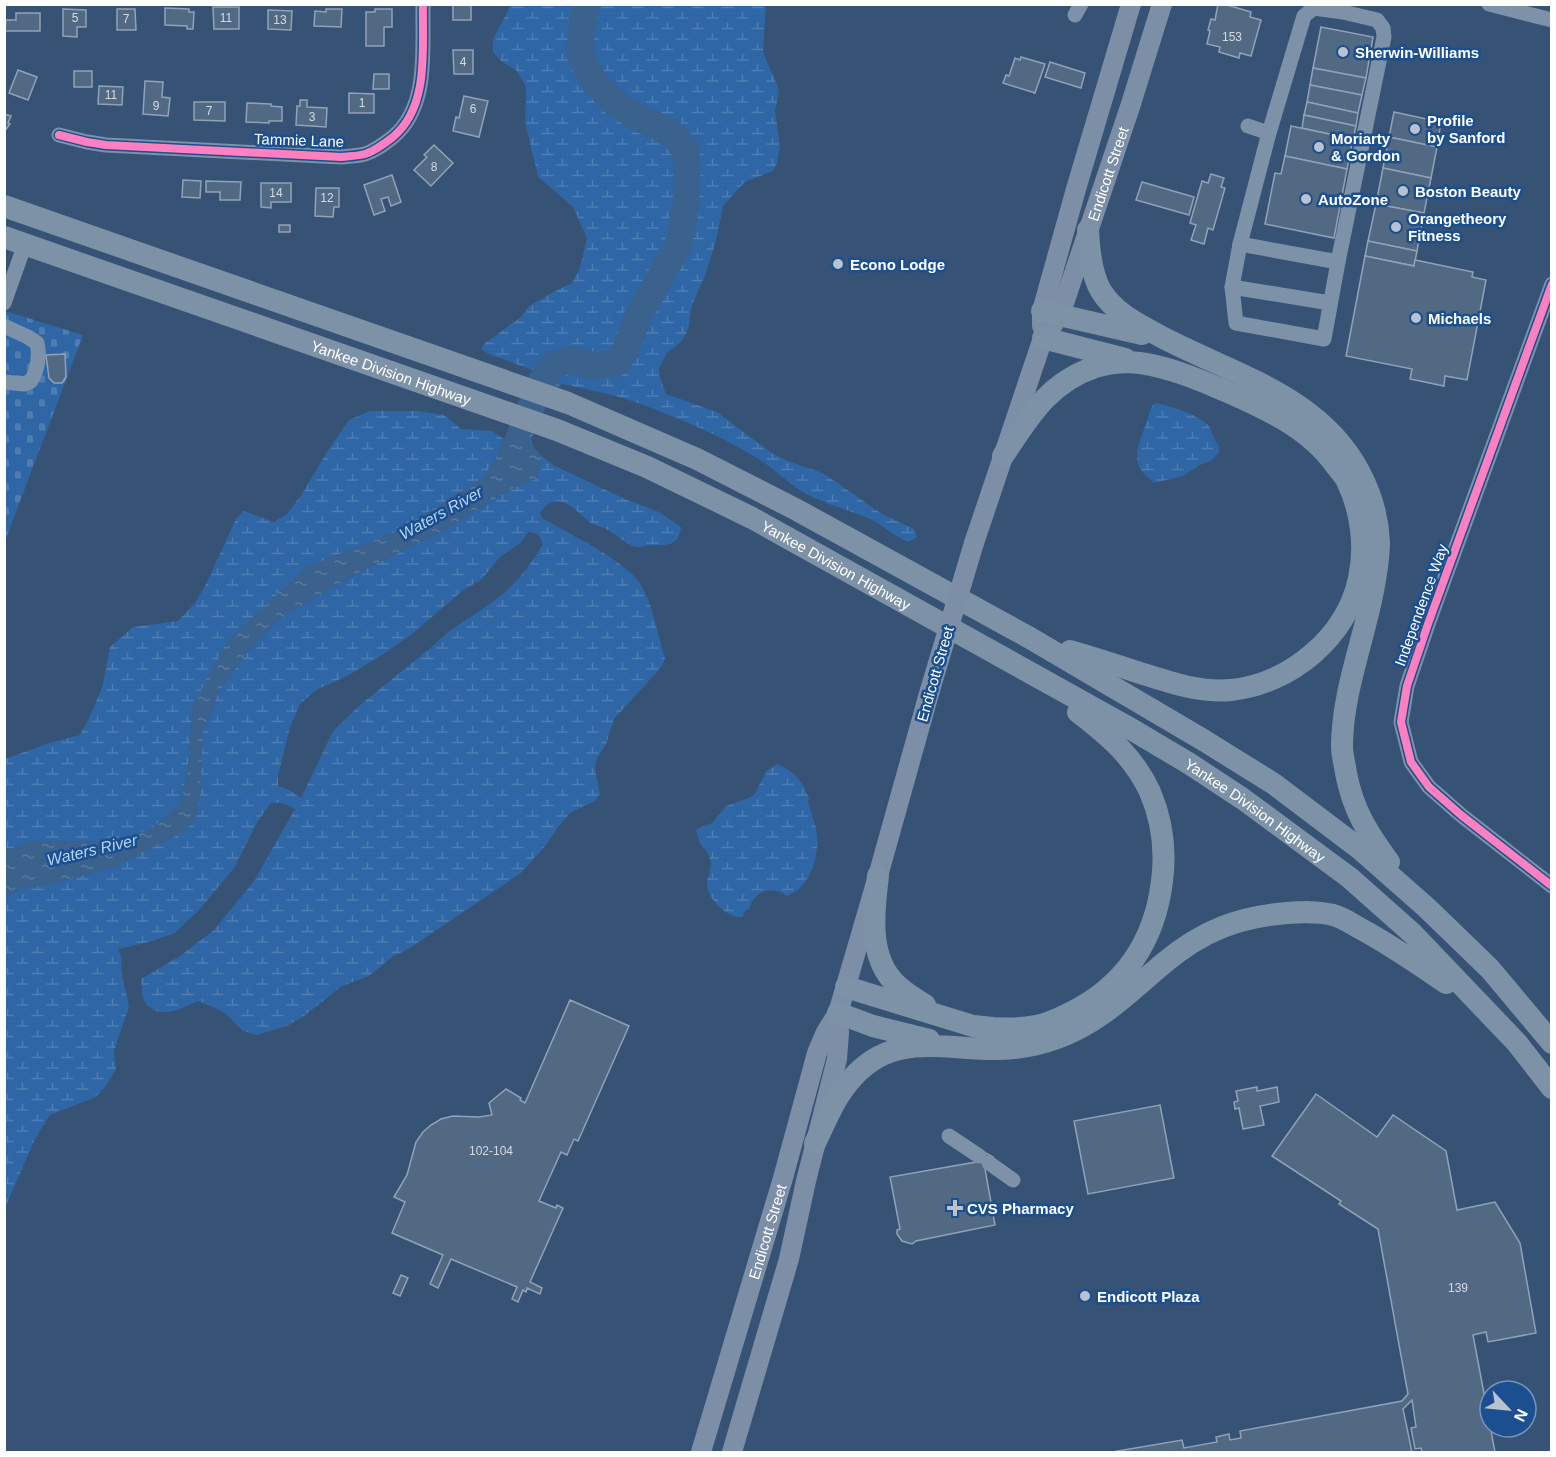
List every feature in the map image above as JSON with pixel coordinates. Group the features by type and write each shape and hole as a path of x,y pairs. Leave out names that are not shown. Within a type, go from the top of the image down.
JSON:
{"highway":[{"name":"Yankee Division Highway","path":"4,206 567,403 687,454 751,486 1030,638 1274,784 1360,849 1414,897 1490,969 1551,1043"},
{"path":"1088,230 1090,251 1101,290 1126,318 1283,395 1332,434 1347,451 1359,472 1370,495 1377,521 1379,542 1377,572 1349,690 1342,748 1349,790 1358,816 1414,897"},
{"name":"Yankee Division Highway","path":"15,241 502,410 647,467 742,514 1020,667 1190,764 1243,799 1350,878 1413,934 1517,1043 1551,1088"},
{"path":"1051,313 1169,341"},
{"path":"1030,638 1186,687 1230,690 1256,686 1281,676 1299,665 1314,653 1341,621 1359,578 1362,553 1361,530 1355,503 1346,480 1328,454 1306,434 1281,417 1194,378 1167,369 1043,338"},
{"path":"1003,456 1036,410 1064,381 1096,367 1113,363 1139,363"},
{"path":"846,987 973,1026 992,1029 1039,1026 1094,1000 1126,970 1143,946 1160,901 1164,865 1163,842 1150,792 1130,759 1109,736 1020,667"},
{"path":"878,876 874,920 879,955 885,970 892,981 906,993 956,1021"},
{"path":"815,1143 834,1102 848,1083 862,1068 880,1056 898,1048 918,1045 1015,1048 1036,1045 1067,1035 1094,1021 1122,1001 1178,952 1219,927 1266,915 1293,912 1335,915 1383,941 1485,1010"},
{"path":"838,1013 873,1026 950,1046"}],"main road":[{"name":"Endicott Street","path":"1051,313 1074,194 1131,4"},
{"name":"Endicott Street","path":"701,1452 780,1189 817,1053 838,1013 846,987 974,543 1051,313 1088,230 1161,4"},
{"name":"Endicott Street","path":"732,1452 789,1259 837,1059 838,1013"}],"street":[{"name":"Tammie Lane","path":"59,135 106,145 341,157 364,154 383,145 399,132 411,116 418,97 421,77 423,4"},
{"path":"1489,4 1551,20"},
{"path":"1314,8 1377,20 1383,28 1384,37 1323,339 1236,323 1232,287 1240,244 1269,133 1304,16 1314,8"},
{"path":"1248,126 1269,133"},
{"path":"4,303 15,241"},
{"path":"1240,244 1338,262"},
{"name":"Independence Way","path":"1551,284 1407,686 1401,722 1411,762 1429,787 1551,886"},
{"path":"1232,287 1330,303"},
{"path":"4,326 37,343 39,351 36,373 31,381 24,384 4,382"},
{"path":"949,1136 1013,1180"}],"green space":[{"path":"511,5 766,5 763,52 779,93 775,111 780,146 777,163 773,171 747,181 723,206 716,241 691,308 689,326 681,342 667,353 659,369 660,377 666,394 717,412 773,454 823,473 882,514 914,529 917,537 909,542 874,521 811,497 762,461 726,441 666,414 609,394 560,385 539,373 481,349 484,344 521,317 529,306 572,283 580,268 587,238 573,207 538,177 525,122 526,87 517,71 501,61 493,52 493,39"},
{"path":"5,311 83,335 5,541"},
{"path":"1155,403 1183,411 1208,425 1219,446 1219,452 1211,461 1183,476 1154,483 1144,474 1138,465 1137,453 1150,410"},
{"path":"370,411 417,411 444,415 461,429 492,431 504,439 484,477 459,494 398,531 305,568 193,705 188,771 180,804 150,830 105,842 34,841 5,850 5,759 52,742 80,735 102,688 110,647 133,627 178,621 195,603 206,584 236,519 244,511 274,522 287,514 349,420"},
{"path":"542,456 553,465 625,499 659,512 681,527 678,537 673,542 666,545 637,547 591,523 565,503 551,503 540,512 542,518 608,556 639,582 651,608 665,658 662,666 614,719 606,744 596,760 595,768 600,794 595,801 570,813 521,873 410,948 392,957 369,976 342,986 304,1016 287,1026 257,1035 243,1031 226,1014 198,1001 168,1012 154,1010 143,998 141,979 180,956 214,930 254,881 295,809 283,804 271,803 258,821 234,868 200,909 175,933 118,949 129,1006 114,1051 116,1069 96,1097 50,1115 35,1139 5,1208 5,897 22,888 48,885 113,867 200,797 203,731 219,691 244,657 278,619 354,575 444,530 513,488 536,479","holes":["529,532 538,534 543,544 529,566 506,591 450,631 359,706 333,731 301,798 278,786 278,776 290,727 300,704 316,690 347,676 411,635 462,591 482,579 500,557 520,543"]},
{"path":"777,764 793,773 807,793 817,835 814,862 807,879 795,892 787,896 775,891 759,894 742,917 736,917 719,906 710,895 707,883 711,867 710,859 700,843 696,829 712,823 726,806 755,794 766,771"}],"water":[{"path":"533,370 560,385 543,412 533,434 533,445 542,456 536,479 513,488 444,530 354,575 278,619 244,657 219,691 203,731 200,797 195,820 184,832 113,867 48,885 22,888 5,897 5,850 34,841 105,842 150,830 180,804 188,771 193,705 228,640 305,568 398,531 484,477 497,456"}],"building":[{"path":"453,4 471,4 471,20 453,20"},
{"path":"1218,4 1251,12 1250,17 1261,20 1251,56 1240,53 1239,58 1219,52 1220,47 1207,44 1211,19 1215,20"},
{"path":"213,7 239,7 239,29 214,29"},
{"path":"165,8 189,9 189,12 194,12 193,29 187,29 187,26 165,25"},
{"path":"63,9 86,10 86,27 77,27 77,37 63,36"},
{"path":"117,9 135,9 136,30 117,30"},
{"path":"326,9 342,9 341,27 314,26 315,11 326,12"},
{"path":"375,9 392,9 392,27 384,27 384,46 366,46 366,12 375,12"},
{"path":"268,10 292,11 291,30 268,29"},
{"path":"16,13 40,13 40,31 5,31 6,20 16,20"},
{"name":"Sherwin-Williams","path":"1321,27 1373,37 1366,78 1313,68"},
{"path":"453,50 473,50 473,74 454,74"},
{"path":"1021,57 1045,64 1035,93 1003,83 1006,75 1009,76 1015,58 1020,60"},
{"path":"1050,62 1085,73 1081,88 1045,77"},
{"path":"1313,68 1366,78 1362,95 1310,85"},
{"path":"18,70 37,77 28,100 9,93"},
{"path":"74,71 92,71 92,87 74,87"},
{"path":"374,74 389,74 389,89 373,89"},
{"path":"145,81 163,82 162,97 170,98 168,116 143,114"},
{"path":"1310,85 1362,95 1358,113 1307,102"},
{"path":"99,86 123,87 122,105 98,104"},
{"path":"349,93 374,94 374,113 349,113"},
{"path":"464,96 488,101 479,137 453,131 456,117 459,118"},
{"path":"300,100 307,100 307,107 327,108 326,127 296,125 297,106 300,106"},
{"path":"194,102 225,102 225,121 194,120"},
{"path":"1307,102 1358,113 1356,126 1304,115"},
{"path":"247,103 282,107 282,121 246,122"},
{"name":"Profile by Sanford","path":"1394,112 1441,122 1437,147 1389,137"},
{"path":"4,114 11,116 8,123 10,124 4,132"},
{"path":"1304,115 1356,126 1353,139 1302,128"},
{"name":"Moriarty & Gordon","path":"1291,126 1353,139 1347,169 1285,156"},
{"path":"1389,137 1437,147 1431,178 1383,168"},
{"path":"434,145 453,163 431,186 414,170 427,157 424,155"},
{"name":"AutoZone","path":"1285,156 1347,169 1334,238 1265,224 1275,173 1281,174"},
{"name":"Boston Beauty","path":"1383,168 1431,178 1424,213 1376,204"},
{"path":"1211,174 1224,178 1221,187 1225,188 1213,230 1208,228 1204,244 1191,240 1196,225 1190,223 1202,181 1208,183"},
{"path":"392,175 401,202 391,206 388,197 381,199 385,211 374,215 364,185"},
{"path":"183,180 201,181 200,198 182,197"},
{"path":"206,181 241,182 240,200 220,200 220,192 206,192"},
{"path":"1142,182 1194,197 1189,215 1136,200"},
{"path":"261,183 291,183 291,202 271,202 271,208 261,207"},
{"path":"316,188 339,188 339,207 334,207 333,217 315,216"},
{"name":"Orangetheory Fitness","path":"1376,204 1424,213 1417,251 1368,241"},
{"path":"279,225 290,225 290,232 279,232"},
{"path":"1368,241 1417,251 1414,266 1365,256"},
{"name":"Michaels","path":"1365,256 1414,266 1415,260 1473,272 1472,277 1486,280 1467,380 1445,376 1444,386 1410,379 1412,369 1346,356"},
{"path":"65,354 66,377 62,383 54,383 49,378 46,355"},
{"path":"570,1000 629,1026 578,1141 574,1139 567,1155 561,1152 539,1201 556,1208 557,1205 563,1208 530,1282 542,1288 540,1294 527,1288 526,1292 523,1290 518,1302 512,1299 517,1287 451,1259 438,1288 430,1284 443,1255 392,1233 405,1202 394,1197 407,1175 416,1142 423,1132 441,1119 453,1116 492,1115 489,1103 506,1089 525,1103"},
{"path":"1257,1087 1257,1091 1277,1087 1279,1102 1260,1106 1264,1125 1243,1129 1239,1108 1235,1109 1234,1102 1238,1101 1236,1091"},
{"path":"1316,1094 1377,1137 1393,1115 1446,1151 1457,1210 1495,1202 1520,1243 1536,1333 1488,1342 1486,1332 1473,1335 1481,1379 1478,1379 1478,1439 1493,1439 1495,1452 1422,1452 1421,1448 1415,1449 1411,1428 1416,1427 1412,1400 1403,1409 1412,1452 1112,1452 1182,1440 1184,1448 1217,1442 1216,1437 1229,1434 1230,1440 1241,1438 1240,1431 1402,1401 1408,1394 1378,1229 1339,1204 1341,1201 1272,1156"},
{"path":"1160,1105 1174,1178 1088,1194 1074,1121"},
{"name":"CVS Pharmacy","path":"982,1151 993,1157 985,1169 995,1225 916,1241 912,1244 902,1241 897,1234 897,1230 900,1229 890,1177 976,1162"},
{"path":"401,1275 408,1278 400,1296 393,1293"}],"waterway":[{"name":"Waters River","path":"530,409 541,382 552,366 570,360 596,366 616,363 626,350 637,318 678,246 686,205 686,151 671,132 640,119 612,101 594,81 581,56 581,33 586,4"}],"cycle path":[{"path":"59,135 106,145 341,157 369,153 393,137 405,124 413,109 422,75 423,4"},
{"path":"1552,284 1428,624 1407,686 1401,722 1411,762 1429,787 1552,886"}],"place":[{"name":"Sherwin-Williams","path":"1343,52"},
{"name":"Profile by Sanford","path":"1415,129"},
{"name":"Moriarty & Gordon","path":"1319,147"},
{"name":"Boston Beauty","path":"1403,191"},
{"name":"AutoZone","path":"1306,199"},
{"name":"Orangetheory Fitness","path":"1396,227"},
{"name":"Econo Lodge","path":"838,264"},
{"name":"Michaels","path":"1416,318"},
{"name":"CVS Pharmacy","path":"955,1208"},
{"name":"Endicott Plaza","path":"1085,1296"}]}
